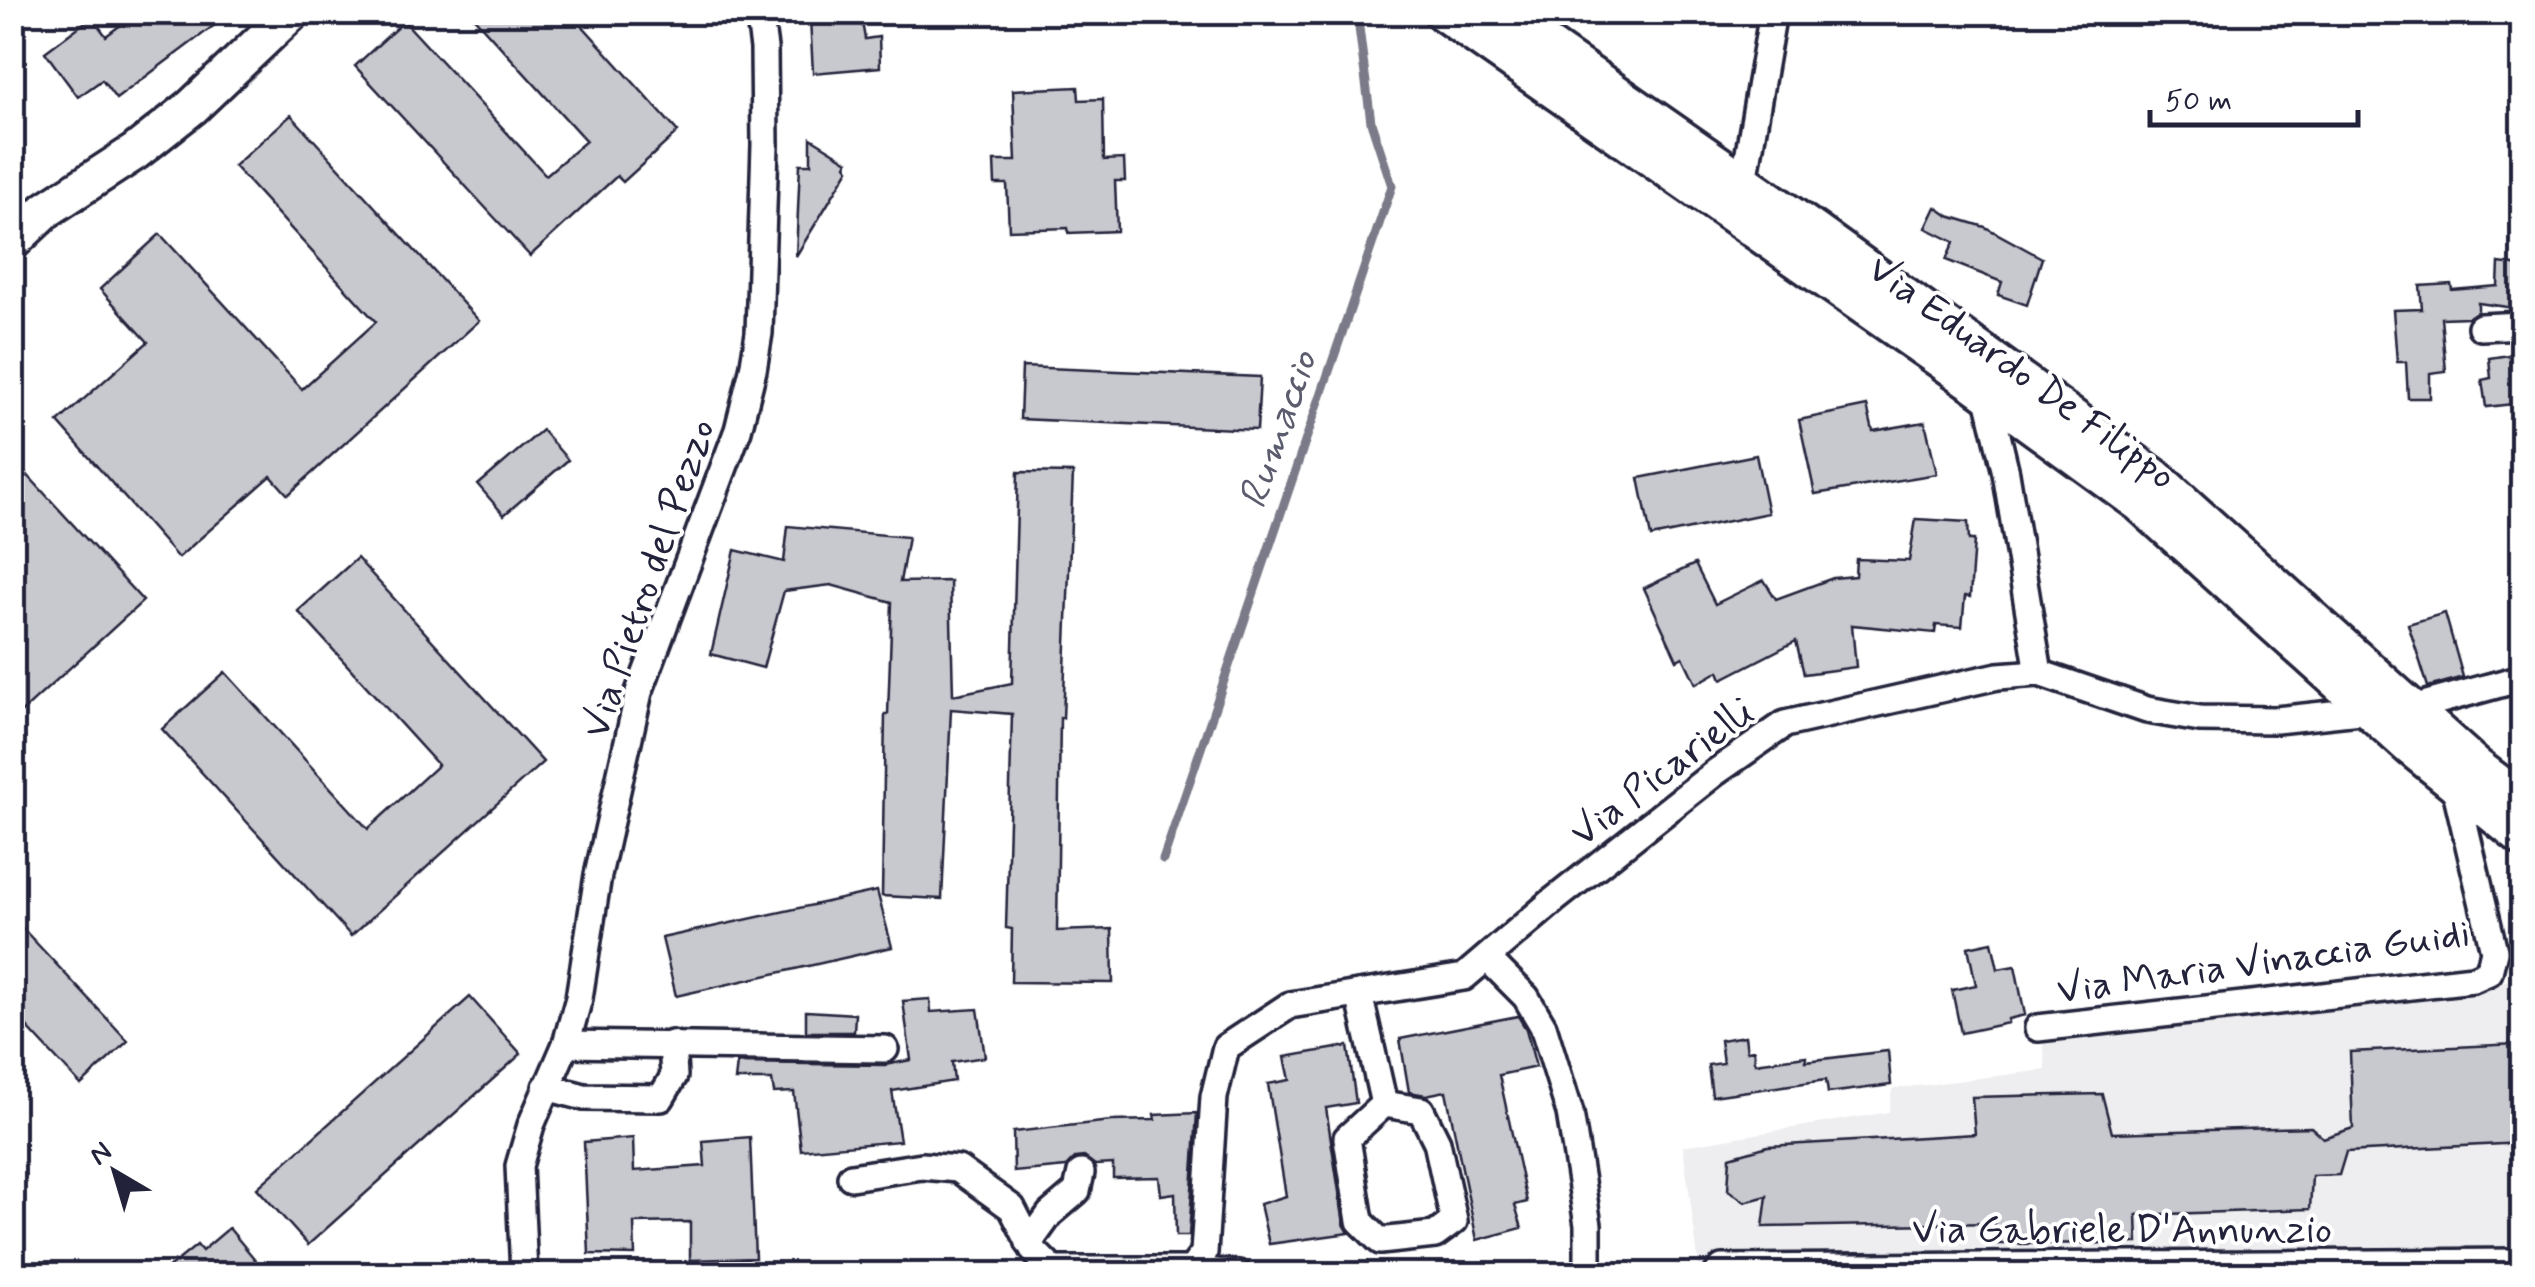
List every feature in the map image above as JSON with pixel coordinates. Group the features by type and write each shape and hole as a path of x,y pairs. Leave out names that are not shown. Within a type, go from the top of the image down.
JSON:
{"street":[{"path":"12,242 46,210 135,152 192,107 292,12"},
{"name":"Via Pietro del Pezzo","path":"524,1274 519,1166 546,1087 566,1044 579,998 598,875 639,692 738,430 753,370 758,332 764,146 764,48 759,12"},
{"name":"Via Eduardo De Filippo","path":"1442,12 2140,503 2455,786 2522,838"},
{"name":"Via Eduardo De Filippo","path":"1500,12 1744,181 2155,477 2476,766 2522,801"},
{"path":"1744,181 1773,12"},
{"path":"2481,327 2522,325"},
{"path":"1987,393 2006,472 2039,673"},
{"name":"Via Picarielli","path":"1191,1270 1204,1253 1214,1097 1226,1047 1290,1005 1464,978 1554,900 1716,772 1785,724 1998,676 2039,673 2146,710 2200,719 2276,720 2370,710"},
{"path":"2412,708 2522,678"},
{"name":"Via Maria Vinaccia Guidi","path":"2038,1028 2473,978 2489,972 2494,951 2455,786"},
{"path":"1487,958 1526,998 1543,1026 1570,1113 1588,1225 1588,1274"},
{"path":"1360,994 1384,1104"},
{"path":"566,1044 885,1049"},
{"path":"546,1087 584,1097 660,1098 674,1076 672,1044"},
{"path":"1384,1104 1420,1110 1437,1142 1454,1221 1435,1235 1380,1242 1360,1221 1347,1138 1384,1104"},
{"path":"850,1177 922,1166 958,1169 1012,1208 1030,1243 1053,1270"},
{"path":"1030,1243 1050,1214 1078,1191 1081,1173"},
{"name":"Via Gabriele D'Annunzio","path":"1719,1272 2522,1262"},
{"path":"1022,1270 1191,1270 1238,1274"}],"shaded area":[{"path":"2514,980 2522,1004 2522,1274 1700,1274 1683,1146 1889,1112 1892,1089 2046,1070 2043,1039"}],"building":[{"path":"138,12 232,12 116,99 102,80 78,97 45,52 92,17 106,36"},
{"path":"469,12 570,12 678,132 623,182 617,176 530,256 355,66 404,21 546,175 586,141"},
{"path":"861,16 865,39 879,37 880,67 813,73 810,19"},
{"path":"1078,87 1079,100 1103,99 1104,160 1124,159 1125,181 1115,181 1117,231 1009,230 1007,184 995,184 994,161 1016,161 1013,90"},
{"path":"291,115 479,321 288,495 271,476 178,558 58,422 148,342 100,289 160,234 302,389 376,322 234,166"},
{"path":"811,138 848,161 849,169 796,256 800,164 811,164"},
{"path":"1936,207 1949,216 1985,227 2042,258 2027,305 1998,295 2002,282 1946,260 1954,242 1926,228"},
{"path":"2499,263 2522,266 2522,309 2478,303 2478,311 2469,317 2441,318 2446,371 2430,373 2430,398 2408,398 2406,362 2397,362 2393,310 2422,309 2420,286 2451,284 2452,290 2498,286"},
{"path":"2509,355 2513,368 2522,366 2522,403 2486,407 2482,380 2491,378 2489,358"},
{"path":"1022,367 1260,377 1257,430 1020,419"},
{"path":"1867,406 1873,431 1925,422 1937,474 1815,494 1799,420"},
{"path":"542,430 568,460 504,515 478,485"},
{"path":"1756,455 1768,513 1651,537 1639,478"},
{"path":"12,458 143,601 12,721"},
{"path":"1018,472 1073,473 1060,718 1057,931 1112,929 1113,983 1011,982 1012,929 1006,928 1012,714 951,709 942,899 882,896 885,714 892,602 831,585 784,591 763,668 711,654 735,550 784,562 788,526 908,537 900,582 950,581 953,695 1012,683"},
{"path":"1916,519 1968,522 1969,540 1974,540 1970,597 1965,596 1962,627 1936,625 1935,633 1852,625 1856,667 1804,674 1796,641 1722,679 1719,671 1696,684 1683,657 1677,660 1644,588 1695,564 1715,604 1764,580 1776,599 1833,578 1855,576 1856,559 1909,561"},
{"path":"357,558 543,762 351,936 162,729 225,672 368,829 438,765 298,611"},
{"path":"2445,613 2463,677 2428,687 2408,624"},
{"path":"877,891 892,947 676,996 662,938"},
{"path":"12,917 128,1041 81,1085 12,1011"},
{"path":"1992,942 1998,969 2015,966 2025,1015 2008,1019 2008,1023 1961,1033 1952,990 1976,985 1968,947"},
{"path":"470,997 521,1054 308,1245 257,1188"},
{"path":"930,999 931,1012 978,1009 985,1057 952,1062 954,1081 892,1091 900,1141 801,1150 794,1092 774,1093 772,1080 735,1080 737,1063 885,1065 911,1060 903,1001"},
{"path":"806,1011 855,1014 854,1032 806,1032"},
{"path":"1518,1016 1526,1029 1536,1067 1499,1075 1527,1202 1515,1205 1522,1228 1477,1240 1446,1091 1426,1095 1409,1092 1400,1039"},
{"path":"1745,1036 1747,1051 1754,1050 1755,1063 1888,1051 1891,1085 1828,1093 1826,1080 1712,1096 1708,1065 1723,1063 1720,1040"},
{"path":"2517,1044 2521,1143 2346,1152 2339,1175 2312,1176 2310,1209 2137,1215 2138,1243 1998,1244 1995,1223 1763,1227 1767,1196 1745,1202 1728,1190 1730,1157 1768,1146 1975,1134 1972,1097 2102,1094 2112,1133 2311,1127 2323,1138 2353,1128 2350,1052"},
{"path":"1348,1046 1356,1103 1326,1108 1344,1224 1349,1233 1269,1244 1260,1204 1286,1196 1268,1084 1290,1080 1285,1057"},
{"path":"1197,1113 1189,1236 1176,1236 1175,1193 1161,1195 1159,1177 1113,1178 1113,1164 1095,1165 1084,1157 1075,1158 1066,1167 1014,1172 1013,1132"},
{"path":"750,1137 755,1258 690,1260 690,1222 634,1223 635,1255 589,1254 584,1142 633,1138 634,1171 705,1166 703,1141"},
{"path":"229,1228 258,1263 245,1274 161,1274 197,1245 202,1251"}],"waterway":[{"name":"Rumaccio","path":"1163,860 1392,186 1371,122 1357,12"}]}
